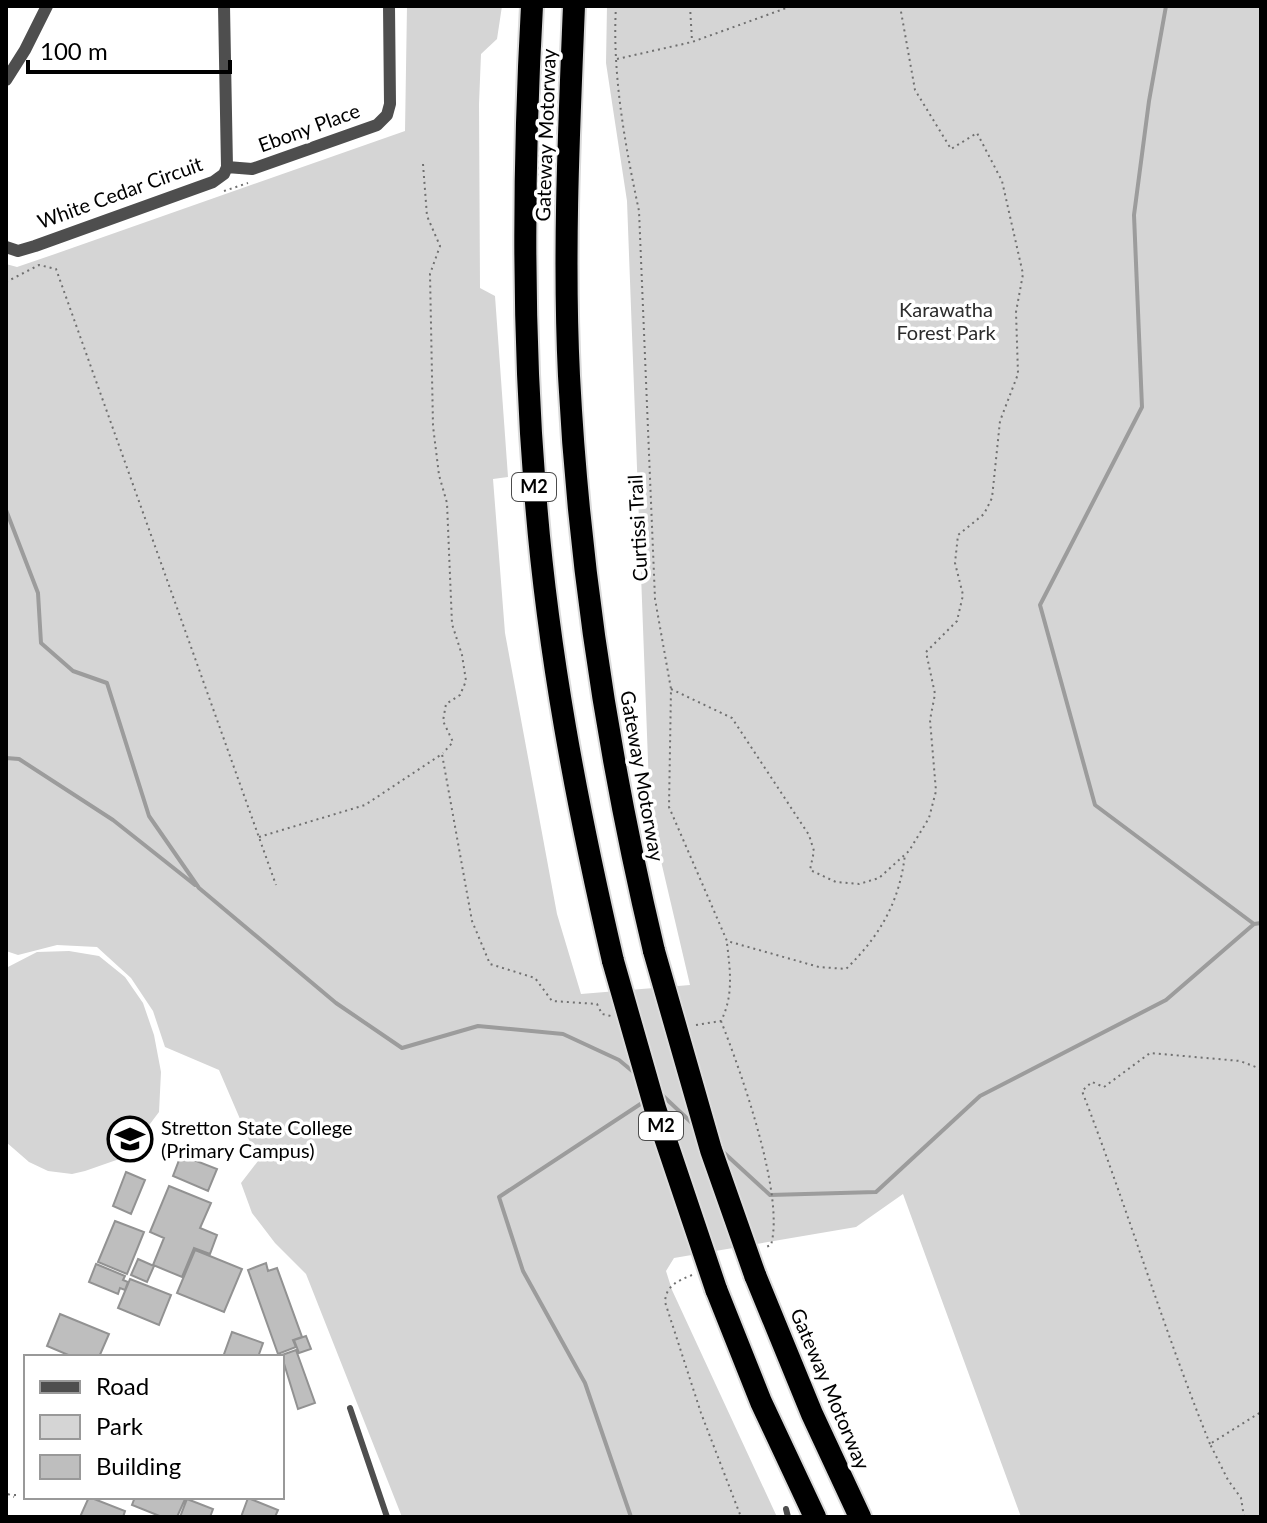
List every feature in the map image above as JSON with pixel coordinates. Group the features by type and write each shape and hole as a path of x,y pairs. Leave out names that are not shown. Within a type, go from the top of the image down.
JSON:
{"highway":[{"name":"Gateway Motorway","path":"532,6 526,135 525,278 535,492 565,727 613,961 659,1122 716,1289 761,1402 815,1517"},
{"name":"Gateway Motorway","path":"574,6 567,169 569,375 588,592 614,764 654,951 702,1121 755,1275 812,1414 860,1517"}],"street":[{"path":"6,80 47,6"},
{"name":"White Cedar Circuit","path":"6,247 18,251 35,246 213,182 224,174 227,167 224,6"},
{"name":"Ebony Place","path":"227,167 252,169 377,125 387,115 390,104 389,6"}],"lane":[{"path":"350,1408 387,1517"}],"path":[{"name":"Curtissi Trail","path":"616,6 617,59 627,154 639,211 655,599 671,689 669,807 727,941 731,974 729,1004 721,1021 695,1025"},
{"path":"690,6 692,42"},
{"path":"617,59 692,42 792,6"},
{"path":"671,689 732,718 809,835 814,851 810,870 836,882 859,884 879,878 905,854 929,818 936,791 930,720 935,694 926,652 957,621 963,595 955,563 958,535 984,514 992,498 1000,421 1018,374 1016,312 1023,274 1002,181 977,133 951,149 915,90 900,6"},
{"path":"259,837 365,805 442,754 453,742 443,721 446,704 460,695 466,681 452,624 447,503 439,475 433,426 430,274 440,246 427,216 423,164"},
{"path":"6,282 39,265 56,269 276,885"},
{"path":"442,754 472,921 490,964 535,978 552,1001 597,1004 602,1014 615,1016"},
{"path":"727,941 819,967 846,969 869,946 903,880 905,854"},
{"path":"1244,1517 1241,1498 1210,1444 1082,1091 1092,1082 1104,1087 1150,1053 1240,1061 1261,1069"},
{"path":"668,1318 741,1517"},
{"path":"1210,1444 1261,1412"},
{"path":"8,1496 15,1496"}],"green space":[{"name":"Karawatha Forest Park","path":"407,6 502,6 497,39 481,54 479,104 480,288 495,296 508,477 493,479 505,633 557,914 581,994 690,985 650,814 627,201 606,63 607,6 1261,6 1261,1517 1021,1517 903,1194 856,1227 674,1258 666,1271 777,1517 402,1517 306,1274 275,1243 252,1213 241,1183 258,1161 219,1070 165,1047 153,1011 131,978 97,947 57,945 18,955 6,951 6,264 17,267 405,131"},
{"path":"69,951 99,956 125,977 143,1003 154,1035 161,1072 159,1112 125,1157 72,1174 48,1171 29,1162 6,1142 6,968 37,952"}],"building":[{"path":"181,1155 217,1169 208,1191 173,1176"},
{"path":"126,1172 145,1180 131,1214 113,1206"},
{"path":"169,1186 211,1203 200,1228 217,1235 210,1254 194,1248 182,1277 153,1265 164,1238 150,1232"},
{"path":"115,1221 144,1232 127,1274 98,1262"},
{"path":"195,1250 242,1269 224,1312 177,1293"},
{"path":"138,1259 154,1266 147,1282 131,1275"},
{"path":"266,1263 268,1271 277,1268 302,1337 293,1340 296,1347 278,1354 248,1270"},
{"path":"96,1264 125,1276 123,1280 128,1282 125,1290 120,1288 118,1294 89,1282"},
{"path":"130,1279 171,1295 159,1325 118,1308"},
{"path":"60,1314 109,1334 100,1355 68,1355 47,1346"},
{"path":"232,1332 263,1343 259,1355 224,1355"},
{"path":"306,1336 311,1349 299,1353 294,1340"},
{"path":"296,1350 315,1403 298,1409 282,1355"},
{"path":"88,1499 125,1511 123,1517 80,1517"},
{"path":"134,1499 185,1499 177,1517 162,1517 132,1505"},
{"path":"187,1499 213,1509 210,1517 180,1517"},
{"path":"248,1499 278,1510 275,1517 241,1517"}],"waterway":[{"path":"1166,6 1149,101 1134,215 1142,407 1040,605 1095,805 1254,924"},
{"path":"6,510 38,593 41,643 73,671 107,683 149,816 199,888 336,1003 402,1048 478,1026 563,1034 619,1060 637,1075"},
{"path":"6,758 19,759 113,820 195,885"},
{"path":"721,1150 770,1195 876,1192 980,1096 1166,1000 1254,924 1261,923"},
{"path":"660,1093 694,1125"},
{"path":"631,1517 585,1383 523,1271 499,1197 645,1101"}],"place":[{"name":"Stretton State College (Primary Campus)","path":"130,1139"}]}
